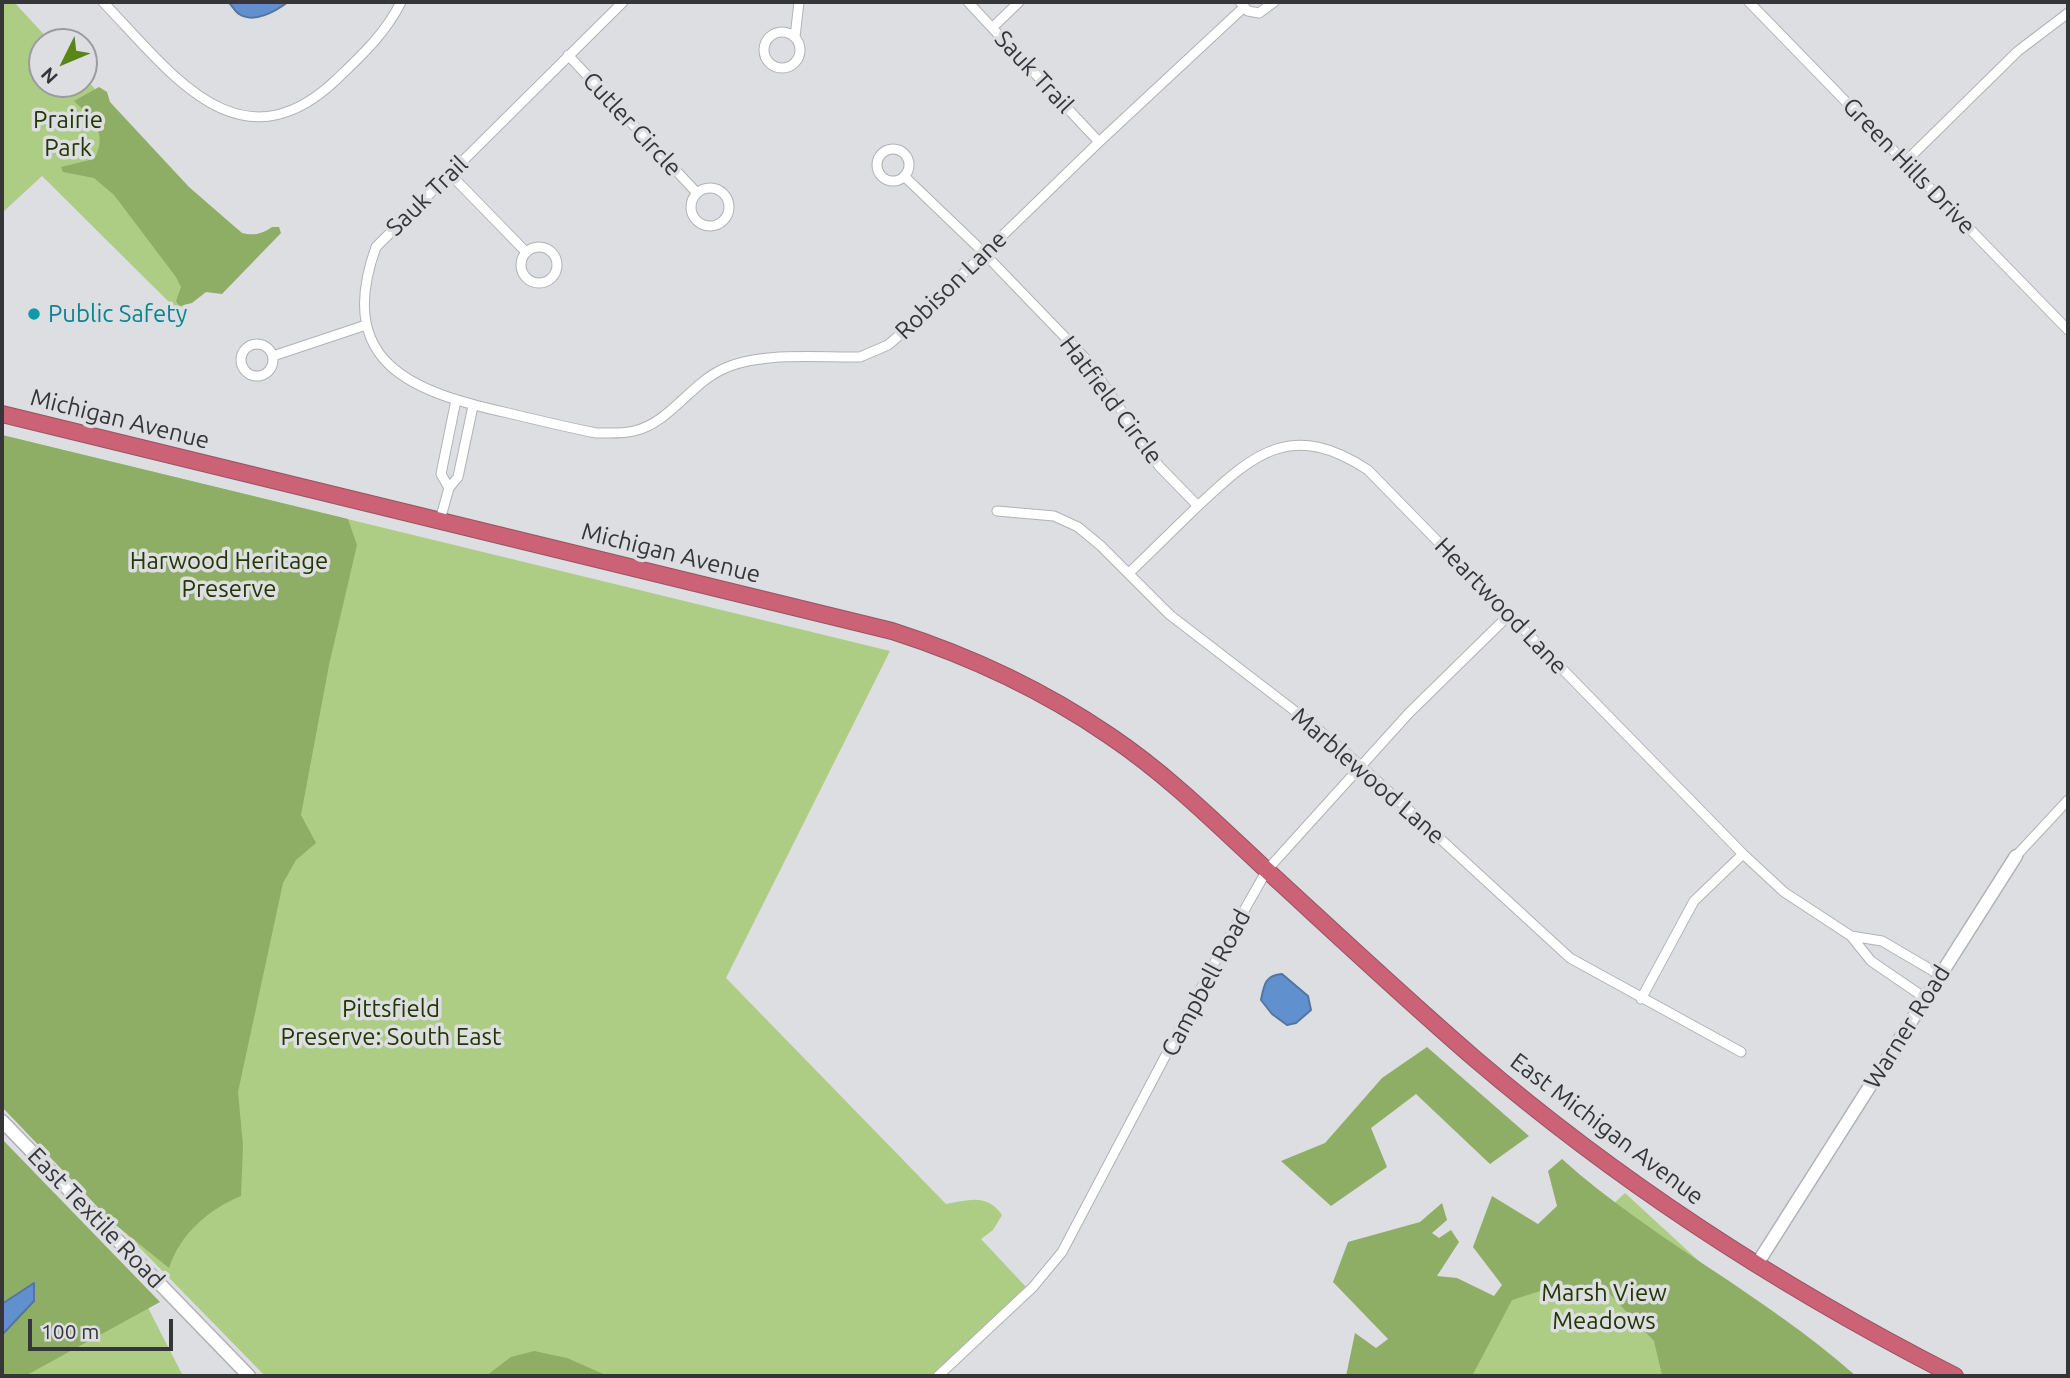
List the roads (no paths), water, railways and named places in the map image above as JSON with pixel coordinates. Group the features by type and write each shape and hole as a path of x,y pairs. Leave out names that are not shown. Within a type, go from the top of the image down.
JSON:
{"highway":[{"name":"Michigan Avenue","path":"2,414 892,631 969,659 1053,700 1113,738 1189,798 1267,870"},
{"name":"East Michigan Avenue","path":"1267,870 1431,1020 1515,1091 1649,1193 1757,1264 1892,1343 1955,1376"}],"street":[{"path":"103,2 179,81 205,102 236,115 264,117 298,108 318,97 389,26 401,2"},
{"name":"Sauk Trail","path":"473,406 418,387 400,376 374,345 366,325 363,288 376,247 623,2"},
{"path":"796,37 784,31 772,34 764,44 766,61 781,69 792,65 800,55 796,37 799,2"},
{"name":"Sauk Trail","path":"968,2 1099,142"},
{"path":"993,27 1019,2"},
{"name":"Robison Lane","path":"473,406 596,433 634,431 652,424 720,370 747,360 860,357 875,352 902,333 1242,5 1259,13 1270,8 1273,2"},
{"name":"Green Hills Drive","path":"1749,2 2068,330"},
{"path":"1905,162 2018,51 2068,13"},
{"name":"Cutler Circle","path":"568,55 697,193"},
{"path":"450,174 526,252"},
{"name":"Hatfield Circle","path":"904,176 985,254 1087,360 1159,466 1198,506"},
{"name":"Cutler Circle","path":"709,188 726,197 729,208 720,223 709,226 693,217 691,204 697,193 709,188"},
{"path":"542,247 553,253 557,264 551,279 539,283 527,279 521,263 526,252 542,247"},
{"path":"273,356 366,325"},
{"path":"449,488 441,474 456,400"},
{"path":"440,520 449,488 458,477 473,406"},
{"name":"Heartwood Lane","path":"1129,573 1239,467 1262,453 1290,446 1322,448 1343,454 1368,470 1743,854 1784,892 1851,936 1871,961 1925,998"},
{"name":"Marblewood Lane","path":"997,511 1054,516 1066,521 1101,546 1202,642 1313,725 1361,766 1570,958 1741,1052"},
{"name":"Campbell Road","path":"938,1376 1034,1287 1062,1252 1216,960 1267,870 1409,713 1510,614"},
{"name":"Warner Road","path":"1757,1264 2016,856 2068,800"},
{"path":"1641,999 1694,901 1743,854"},
{"name":"Heartwood Lane","path":"1851,936 1882,941 1940,975"},
{"name":"East Textile Road","path":"2,1121 250,1376"}],"water":[{"path":"228,2 288,2 271,12 251,18 238,13"},
{"path":"1282,974 1308,996 1311,1010 1296,1023 1287,1025 1272,1014 1261,1000 1264,985 1272,976"},
{"path":"34,1283 34,1301 2,1335 2,1304"}],"place":[{"name":"Public Safety","path":"34,314"}],"park label":[{"name":"Prairie Park","path":"68,134"},
{"name":"Harwood Heritage Preserve","path":"229,575"},
{"name":"Pittsfield Preserve: South East","path":"391,1023"},
{"name":"Marsh View Meadows","path":"1604,1307"}]}
